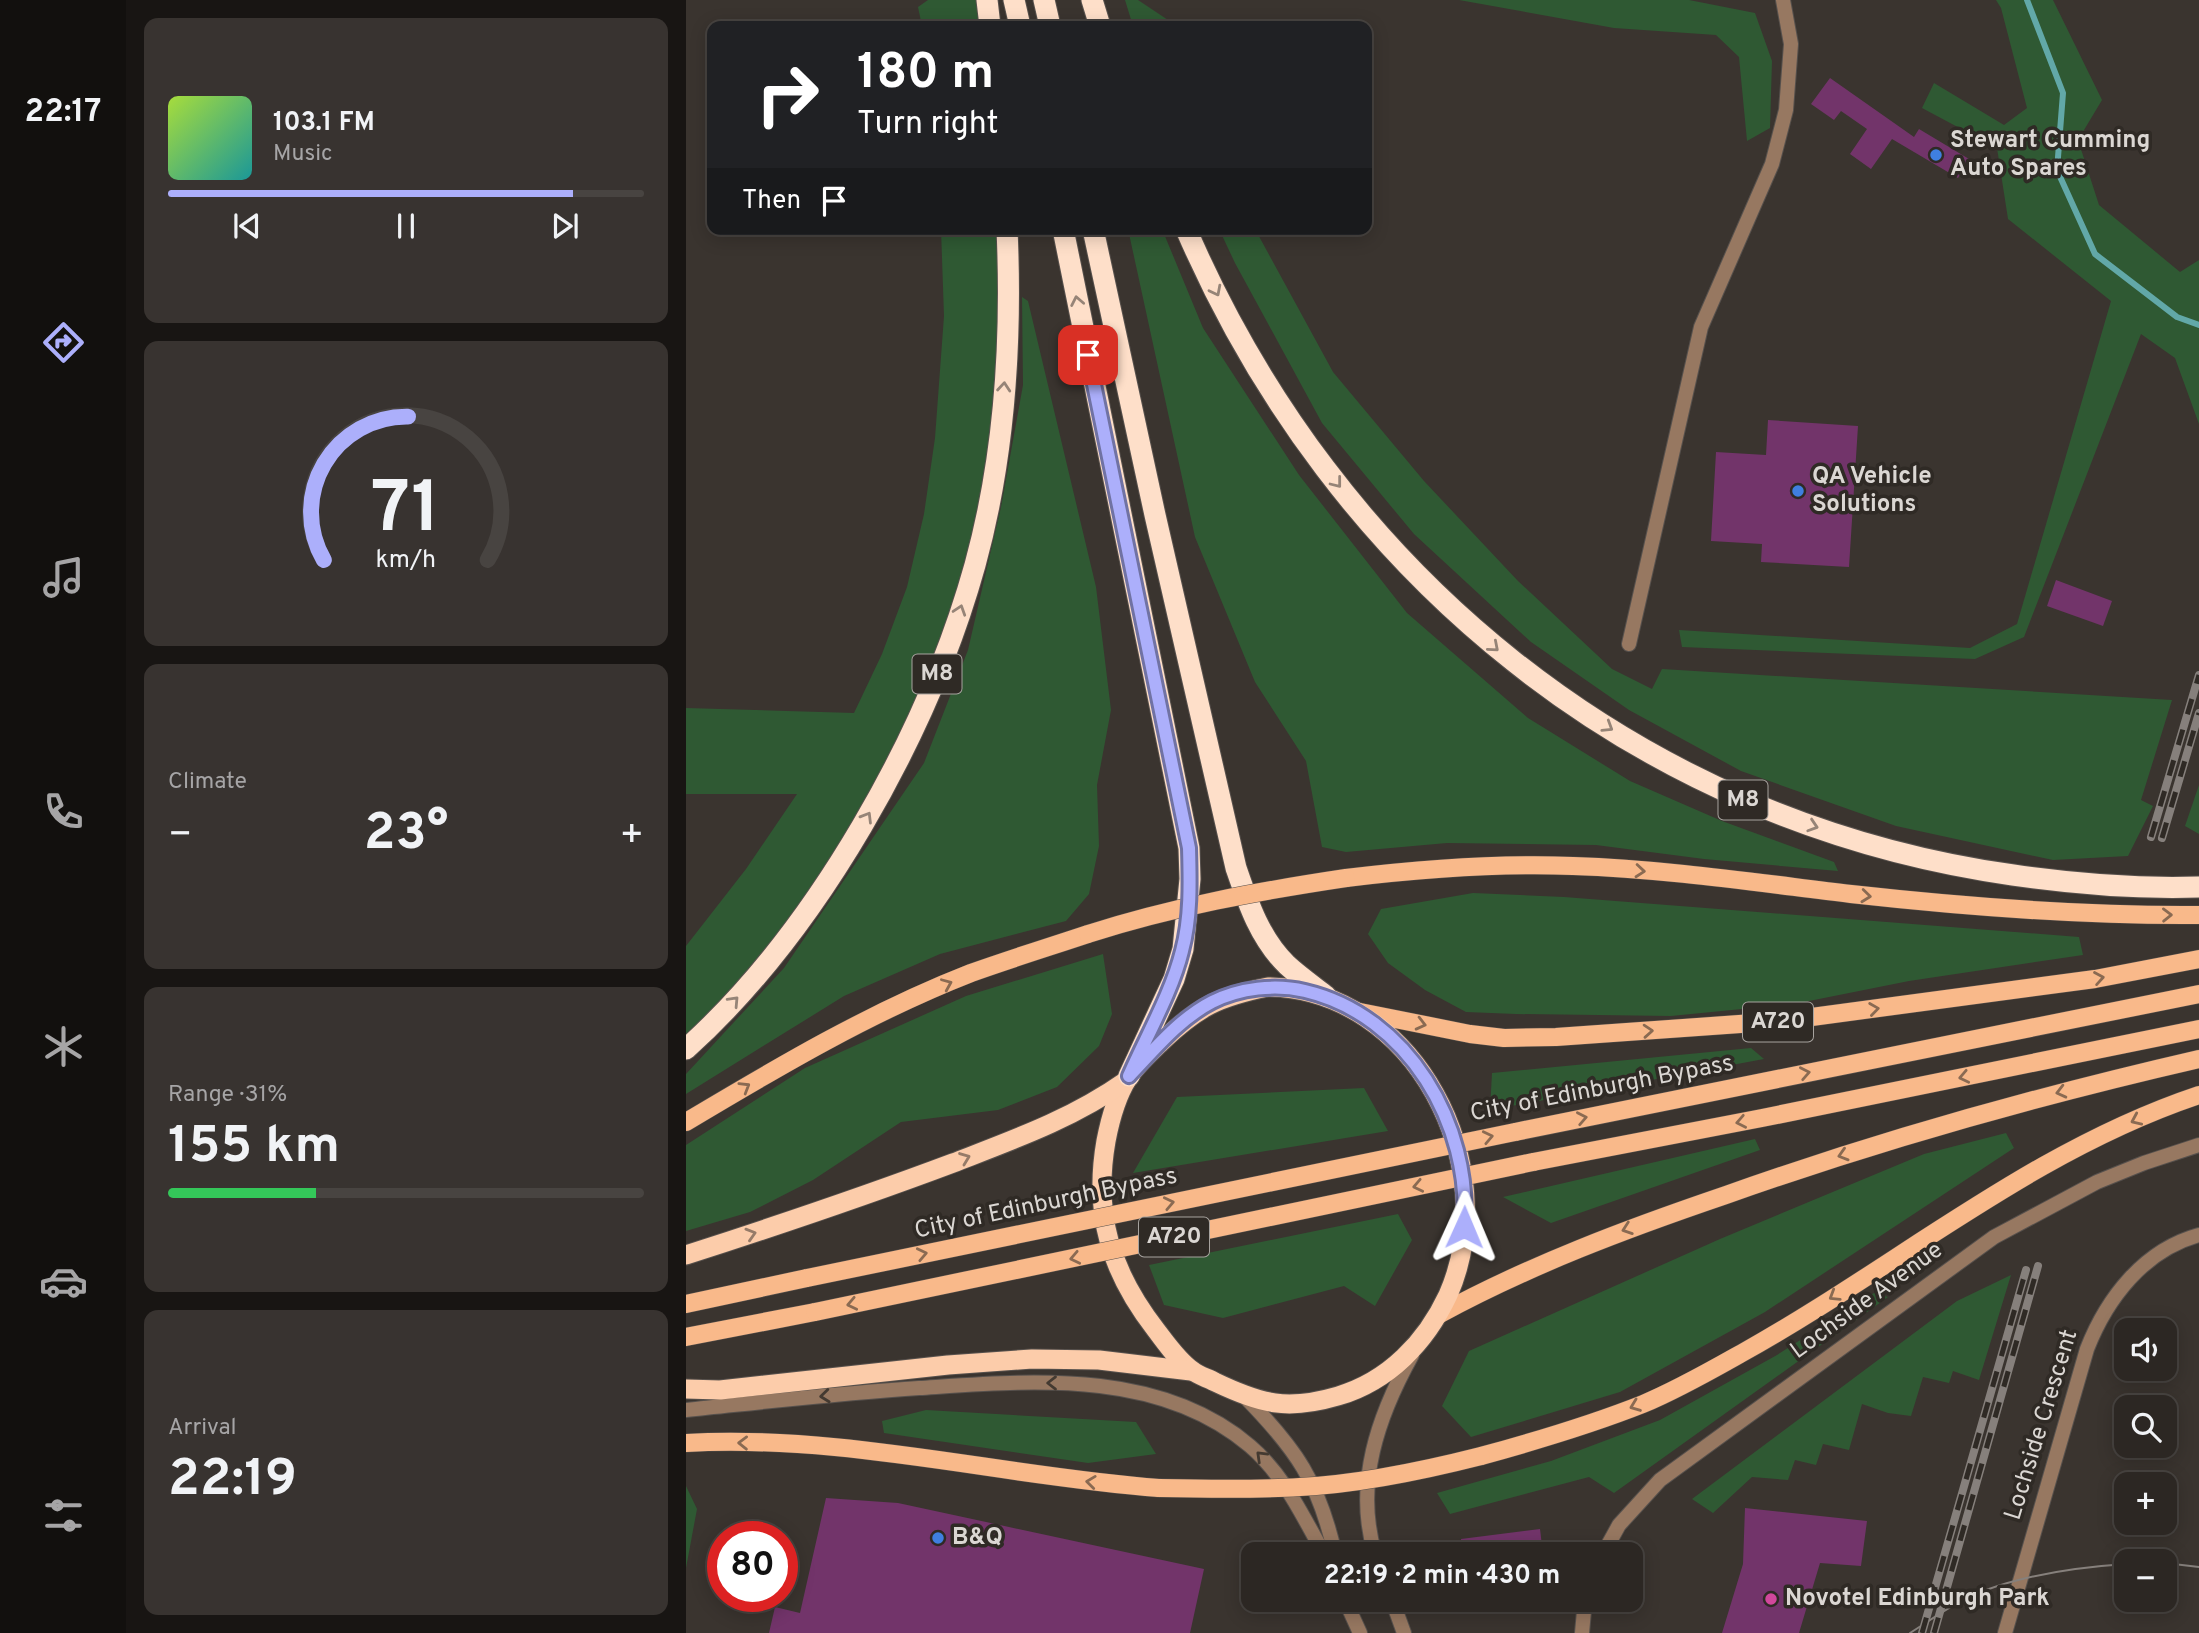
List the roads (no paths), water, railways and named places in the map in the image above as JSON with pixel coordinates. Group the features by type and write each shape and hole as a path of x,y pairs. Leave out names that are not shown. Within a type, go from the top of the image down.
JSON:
{"highway":[{"path":"986,0 989,21"},
{"path":"1014,0 1019,21"},
{"path":"1044,0 1049,21"},
{"path":"1092,0 1098,21"},
{"name":"M8","path":"686,1049 737,998 816,899 874,806 932,687 975,565 989,500 1001,424 1007,356 1007,235"},
{"path":"1064,235 1189,848 1190,879 1183,949 1174,979 1110,1120 1102,1163 1101,1203 1107,1238 1123,1280 1138,1306 1191,1371"},
{"path":"686,1398 720,1390 948,1365 1032,1359 1099,1360 1191,1371 1245,1397 1291,1404 1321,1401 1347,1393 1383,1376 1419,1341 1438,1315 1449,1292 1461,1249 1465,1196 1460,1159 1437,1096 1413,1061 1381,1027 1326,996 1286,964 1268,942 1251,912 1236,868 1094,235"},
{"name":"M8","path":"1189,235 1256,363 1319,460 1353,504 1404,562 1446,603 1498,650 1550,691 1647,751 1705,782 1781,815 1867,843 1954,866 2051,880 2163,888 2199,887"},
{"path":"686,1255 860,1198 1037,1130 1094,1104 1128,1079 1187,1018 1213,1002 1236,993 1268,988 1289,988 1326,996"},
{"path":"686,1389 720,1390"}],"main road":[{"path":"686,1122 797,1056 912,999 971,974 1142,917 1346,878 1445,869 1572,866 1696,876 2022,911 2108,916 2199,915"},
{"name":"A720","path":"1355,1011 1470,1034 1504,1038 1556,1037 1782,1021 2095,979 2199,959"},
{"name":"City of Edinburgh Bypass","path":"686,1304 1515,1132 2199,994"},
{"name":"A720","path":"686,1337 2199,1029"},
{"path":"1438,1315 1525,1270 1604,1237 1807,1166 2006,1107 2199,1059"},
{"path":"686,1443 779,1443 867,1451 1035,1475 1159,1488 1213,1489 1314,1486 1401,1474 1481,1456 1582,1426 1644,1404 1682,1385 1777,1332 2032,1171 2106,1133 2171,1104 2199,1095"}],"street":[{"path":"1629,644 1701,327 1772,164 1786,110 1791,44 1783,0"},
{"name":"Lochside Avenue","path":"1610,1542 1619,1525 1660,1480 1994,1237 2097,1182 2199,1145"},
{"name":"Lochside Crescent","path":"2006,1633 2087,1349 2098,1320 2116,1294 2137,1271 2163,1252 2199,1235"},
{"path":"1373,1542 1366,1509 1370,1461 1385,1409 1419,1341"},
{"path":"686,1410 854,1393 1006,1382 1075,1383 1136,1391 1196,1412 1225,1427 1250,1446 1271,1466 1300,1507 1318,1542"},
{"path":"1245,1397 1271,1424 1305,1468 1323,1509 1332,1542"},
{"path":"1350,1612 1360,1633"},
{"path":"1396,1612 1404,1633"},
{"path":"1582,1633 1585,1612"}],"waterway":[{"path":"2027,0 2063,93 2057,170 2095,254 2177,317 2199,325"}],"tram line":[{"path":"2177,1564 2199,1567"},
{"path":"1910,1633 1966,1598 2003,1584 2055,1572 2114,1565"}],"railway":[{"path":"2151,837 2199,675"},
{"path":"2162,838 2199,713"},
{"path":"1934,1633 2038,1266"},
{"path":"1922,1633 2026,1270"}],"place":[{"name":"Stewart Cumming Auto Spares","path":"1936,155"},
{"name":"QA Vehicle Solutions","path":"1798,491"},
{"name":"B&Q","path":"938,1538"},
{"name":"Novotel Edinburgh Park","path":"1771,1599"}]}
